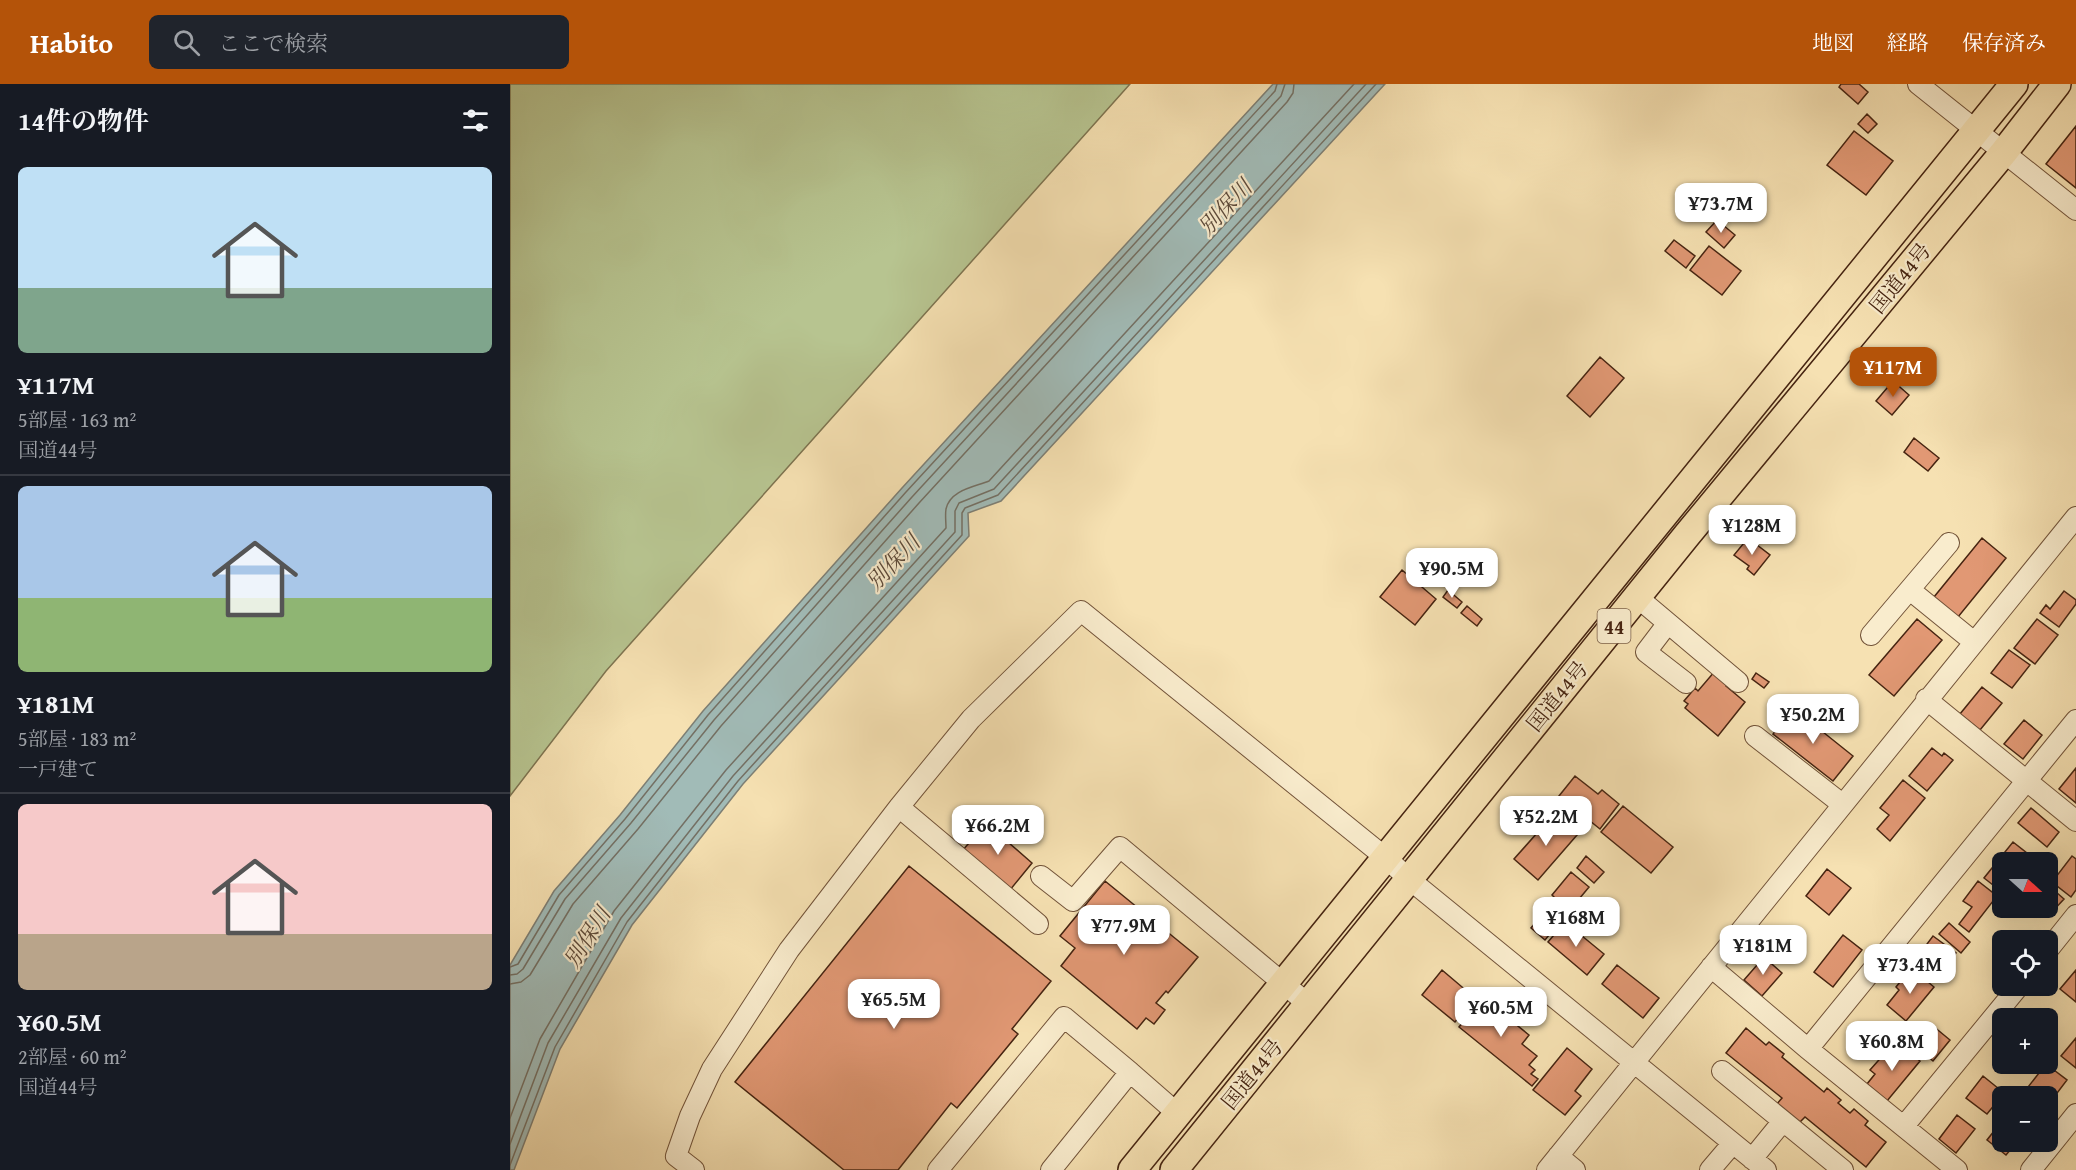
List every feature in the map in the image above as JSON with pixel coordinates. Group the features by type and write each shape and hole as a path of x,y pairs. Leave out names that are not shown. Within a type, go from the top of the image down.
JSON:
{"highway":[{"name":"国道44号","path":"1132,1170 2014,84"},
{"name":"国道44号","path":"1174,1170 1637,597 2004,152 2057,84"}],"street":[{"path":"1918,84 2076,210"},
{"path":"1575,1170 1552,1163 1926,699 2076,517"},
{"path":"1871,635 1949,543"},
{"path":"1910,590 1974,642"},
{"path":"1637,597 1738,682"},
{"path":"694,1170 676,1156 690,1116 712,1069 789,950 899,807 971,719 1081,611 1759,1164 1783,1121"},
{"path":"1668,623 1646,652 1686,683"},
{"path":"1926,699 2076,821"},
{"path":"1808,1049 2076,720"},
{"path":"1755,736 1842,804"},
{"path":"899,807 1038,924"},
{"path":"1041,876 1073,901 1120,848 1308,1004"},
{"path":"2058,938 2076,915"},
{"path":"1711,967 1957,1170"},
{"path":"1904,1126 2011,996"},
{"path":"938,1170 1064,1017 1178,1114"},
{"path":"1722,1071 1843,1170"},
{"path":"1051,1170 1130,1072"},
{"path":"2031,1170 2076,1114"},
{"path":"1710,1170 1733,1143"}],"green space":[{"path":"510,84 1130,84 606,671 510,796"}],"water":[{"name":"別保川","path":"1273,84 1385,84 1001,501 968,513 969,536 743,784 632,925 560,1049 514,1170 510,1170 510,965 554,891 620,815 703,711 902,488"}],"building":[{"path":"1841,84 1859,84 1868,92 1858,104 1839,87"},
{"path":"1867,114 1877,124 1868,133 1858,124"},
{"path":"2076,126 2076,188 2046,164"},
{"path":"1854,131 1893,161 1866,195 1827,165"},
{"path":"1717,220 1735,235 1724,248 1706,232"},
{"path":"1674,240 1695,256 1686,268 1665,251"},
{"path":"1709,246 1741,271 1722,295 1690,270"},
{"path":"1600,357 1624,378 1590,417 1567,396"},
{"path":"1893,381 1909,395 1892,415 1876,401"},
{"path":"1914,438 1939,458 1928,471 1904,452"},
{"path":"1748,538 1770,555 1754,575 1747,569 1749,566 1734,555"},
{"path":"1982,538 2006,558 1958,617 1934,597"},
{"path":"1402,570 1436,599 1415,625 1380,597"},
{"path":"1448,590 1462,602 1457,608 1443,597"},
{"path":"2064,591 2076,600 2076,604 2059,627 2040,613 2046,605 2050,609"},
{"path":"1467,606 1482,619 1477,626 1461,613"},
{"path":"1917,619 1942,640 1894,696 1869,675"},
{"path":"2037,619 2058,635 2035,664 2014,648"},
{"path":"2009,650 2030,665 2012,688 1991,673"},
{"path":"1715,671 1729,683 1726,686 1745,702 1718,736 1685,708 1688,704 1684,701 1695,688 1698,691"},
{"path":"1756,673 1769,682 1764,688 1752,679"},
{"path":"1982,687 2002,703 1980,730 1960,714"},
{"path":"1793,708 1853,756 1833,781 1773,734"},
{"path":"2024,720 2042,735 2023,759 2004,744"},
{"path":"1932,748 1942,756 1944,753 1953,760 1927,791 1909,776"},
{"path":"2076,768 2076,803 2059,789"},
{"path":"1575,776 1598,794 1602,790 1619,804 1600,829 1559,796"},
{"path":"1903,780 1925,798 1890,841 1877,829 1889,815 1880,808"},
{"path":"1623,806 1673,847 1651,873 1601,832"},
{"path":"2031,808 2059,832 2047,847 2018,823"},
{"path":"1554,814 1577,835 1538,880 1514,859"},
{"path":"986,823 1032,863 1010,890 963,850"},
{"path":"2013,842 2026,852 2005,852"},
{"path":"1586,856 1604,872 1594,883 1577,868"},
{"path":"2072,856 2076,859 2076,890 2071,897 2058,887 2058,874"},
{"path":"909,866 1051,981 1012,1029 1018,1034 957,1108 951,1103 898,1170 844,1170 735,1082"},
{"path":"1992,868 1992,884 1984,878"},
{"path":"1827,869 1851,888 1829,915 1806,896"},
{"path":"1571,872 1589,887 1545,940 1531,928 1555,898 1552,895"},
{"path":"1105,881 1198,957 1168,993 1166,991 1156,1003 1165,1010 1154,1024 1146,1018 1137,1029 1061,966 1075,948 1060,936"},
{"path":"1978,881 1992,892 1992,902 1969,932 1959,924 1972,907 1963,901"},
{"path":"2058,894 2064,899 2058,905"},
{"path":"1565,922 1604,954 1587,975 1548,942"},
{"path":"1949,923 1970,942 1961,953 1939,934"},
{"path":"1843,935 1862,950 1833,987 1814,972"},
{"path":"1933,936 1956,953 1935,981 1912,964"},
{"path":"1764,957 1782,973 1762,996 1744,980"},
{"path":"1617,965 1659,998 1643,1018 1602,984"},
{"path":"1442,970 1475,998 1455,1022 1422,995"},
{"path":"2076,970 2076,1002 2060,989"},
{"path":"1915,971 1934,987 1906,1021 1887,1005 1899,990 1896,987 1904,977 1908,979"},
{"path":"1485,995 1500,1008 1494,1016 1499,1019 1503,1014 1529,1035 1522,1044 1537,1056 1529,1065 1535,1070 1531,1074 1538,1079 1532,1086 1459,1027"},
{"path":"1933,1026 1950,1040 1933,1061 1916,1047"},
{"path":"1746,1028 1766,1045 1769,1042 1784,1054 1782,1057 1824,1092 1827,1088 1841,1100 1838,1103 1850,1113 1854,1109 1868,1121 1865,1125 1886,1142 1866,1167 1805,1117 1799,1123 1776,1105 1782,1098 1726,1053"},
{"path":"2076,1038 2076,1068 2061,1056"},
{"path":"1898,1044 1920,1061 1887,1101 1867,1084 1875,1074 1870,1070 1885,1053 1888,1056"},
{"path":"1567,1048 1592,1069 1575,1091 1581,1096 1565,1115 1533,1090"},
{"path":"2058,1073 2067,1080 2058,1092 2058,1086 2029,1086 2038,1074"},
{"path":"1983,1076 1995,1086 1992,1086 1992,1108 1987,1114 1966,1098"},
{"path":"1957,1115 1975,1129 1956,1153 1939,1139"},
{"path":"1992,1134 1992,1144 1987,1140"}]}
